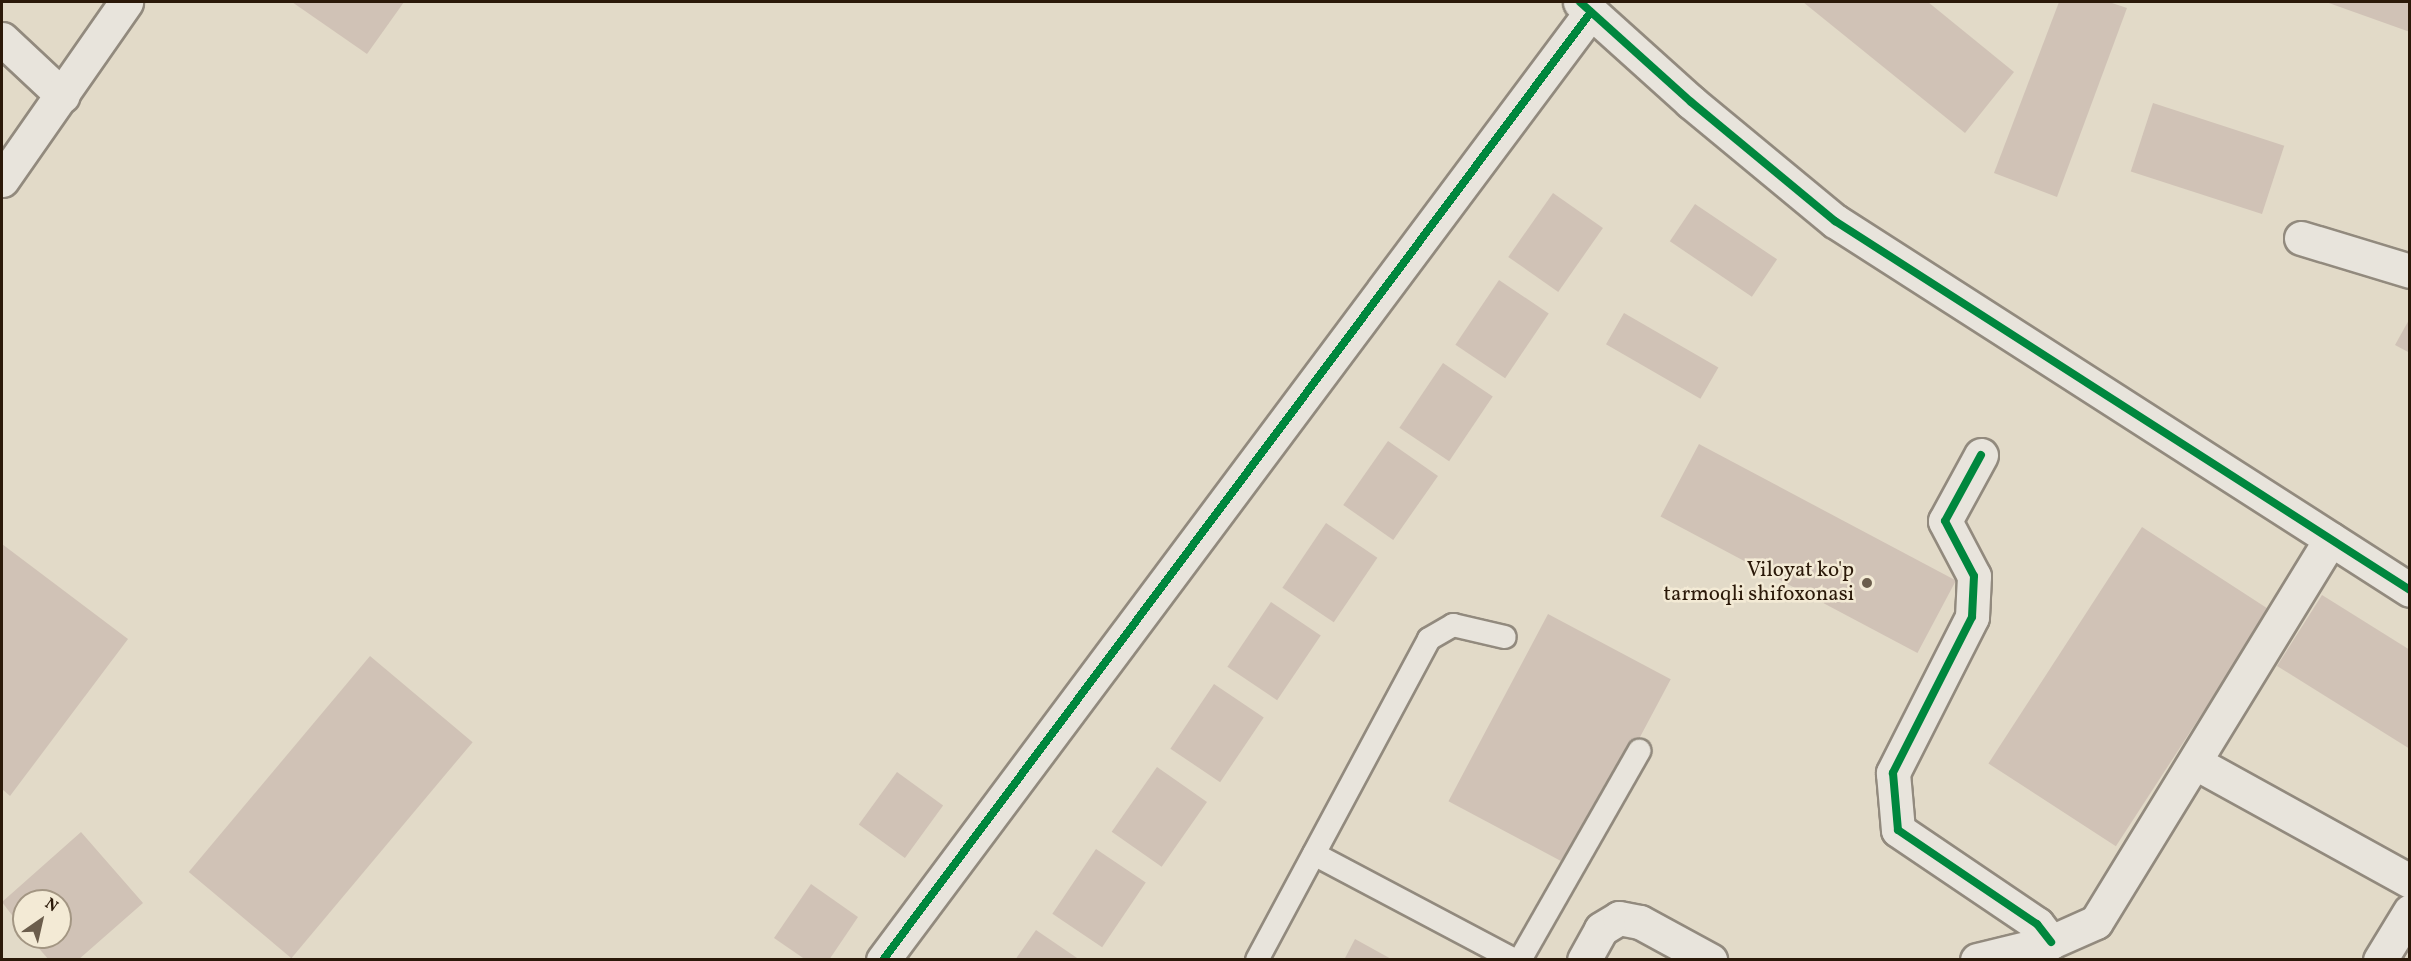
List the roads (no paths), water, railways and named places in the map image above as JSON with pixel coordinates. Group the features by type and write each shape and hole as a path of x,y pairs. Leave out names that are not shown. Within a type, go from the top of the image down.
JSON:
{"street":[{"path":"2,180 63,96 126,2"},
{"path":"883,960 1586,7 1691,102 1835,221 2409,590"},
{"path":"2,39 63,96"},
{"path":"2301,238 2409,271"},
{"path":"1981,456 1945,521 1974,576 1972,617 1893,773 1898,830 2037,924 2051,942"},
{"path":"1977,960 2051,942 2096,921 2196,763 2331,539"},
{"path":"2196,763 2409,881"},
{"path":"2380,960 2409,911"},
{"path":"1584,960 1601,929 1619,918 1640,922 1710,960"}],"lane":[{"path":"1257,960 1429,639 1453,625 1505,637"},
{"path":"1520,960 1639,751"},
{"path":"1314,854 1514,960"}],"place":[{"name":"Viloyat ko'p tarmoqli shifoxonasi","path":"1867,583"}]}
